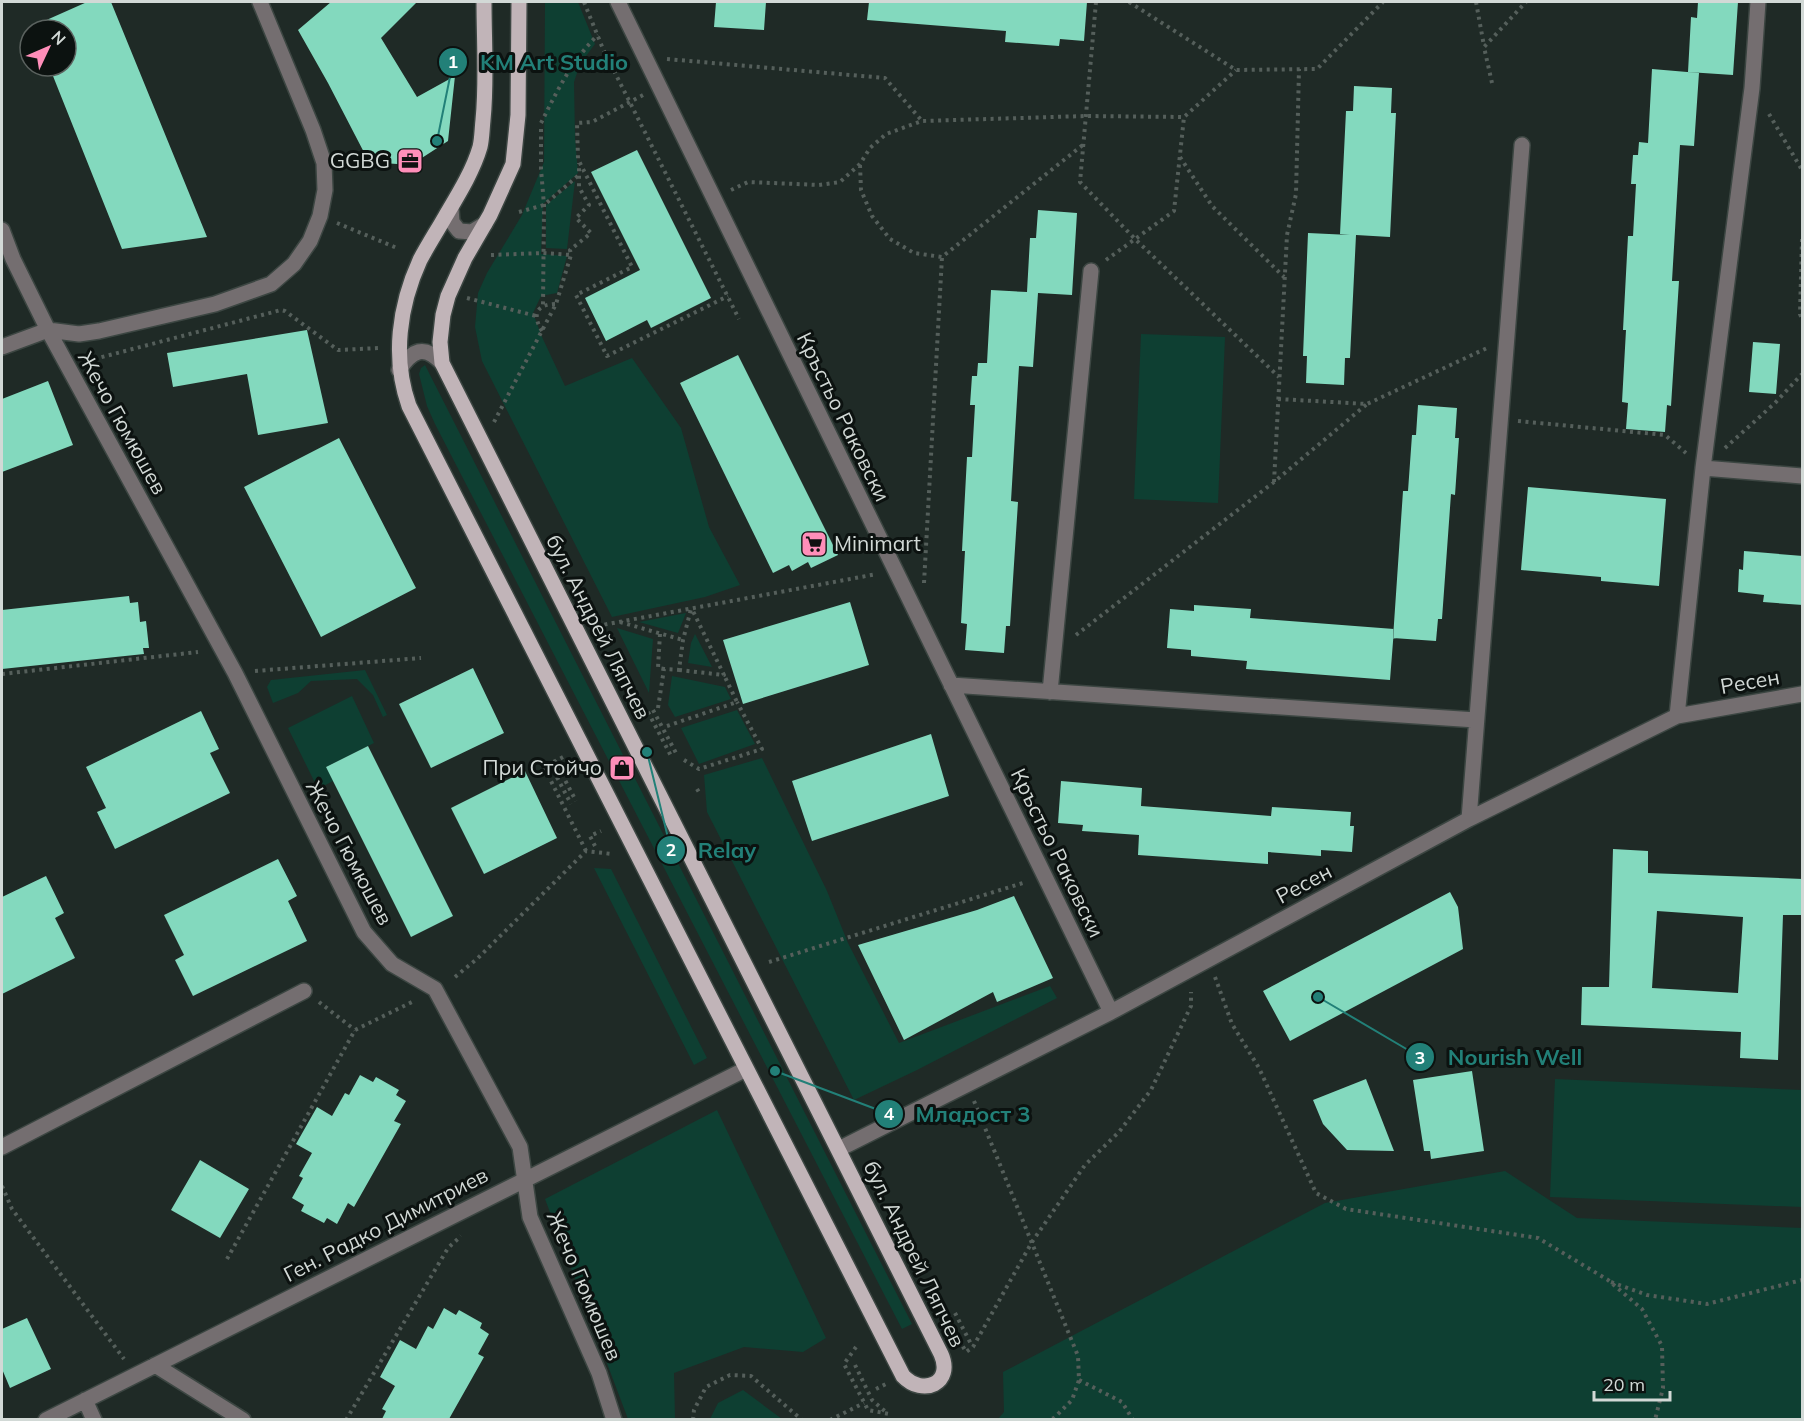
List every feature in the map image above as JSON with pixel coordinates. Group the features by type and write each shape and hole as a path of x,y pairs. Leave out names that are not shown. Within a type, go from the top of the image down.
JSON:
{"main road":[{"name":"бул. Андрей Ляпчев","path":"442,363 944,1360 943,1374 934,1384 915,1385 903,1376 409,406 402,387 399,370 399,338 403,309 411,283 421,259 461,189 480,147 484,104 484,2"},
{"path":"442,363 440,342 442,315 448,296 513,164 518,115 519,2"}],"street":[{"path":"2,347 48,330 79,334 99,331 215,304 271,284 294,264 310,240 320,216 325,190 324,162 260,2"},
{"name":"Кръстьо Раковски","path":"618,2 1111,1011"},
{"path":"1677,716 1703,468 1752,88 1758,2"},
{"path":"1469,819 1522,145"},
{"path":"451,208 452,222 459,231 472,232 485,224"},
{"name":"Жечо Гюмюшев","path":"2,230 13,259 48,330 235,673 364,932 392,964 435,989 520,1147 530,1217 599,1373 614,1419"},
{"path":"1050,692 1091,271"},
{"path":"399,370 408,357 420,352 432,353 442,363"},
{"path":"1703,468 1803,476"},
{"path":"951,685 1476,720"},
{"name":"Ресен","path":"839,1149 1111,1011 1469,819 1677,716 1803,694"},
{"path":"2,1147 304,991"},
{"name":"Ген. Радко Димитриев","path":"46,1419 746,1069"},
{"path":"155,1365 243,1419"},
{"path":"85,1400 94,1419"}],"path":[{"path":"584,2 630,102 740,319"},
{"path":"1096,2 1080,182 1135,239 1279,377"},
{"path":"1129,2 1236,70 1317,69 1383,2"},
{"path":"1476,2 1492,82"},
{"path":"1484,47 1526,2"},
{"path":"541,123 574,62 584,48 598,35"},
{"path":"645,57 885,78 922,121"},
{"path":"1274,482 1287,235 1296,194 1299,69"},
{"path":"1091,271 1174,211 1184,117 1236,70"},
{"path":"493,423 556,304 571,255 570,250 591,233 576,218 589,205 579,187 577,123 592,122 659,86"},
{"path":"1752,88 1803,170"},
{"path":"714,198 748,182 819,185 840,182 860,164 870,148 886,134 922,121 1086,116 1184,117"},
{"path":"541,129 544,205 543,306"},
{"path":"860,164 861,190 873,216 890,239 914,253 942,257 1084,144"},
{"path":"1180,156 1212,206 1284,277"},
{"path":"578,159 632,267 576,295 607,356 728,296"},
{"path":"519,212 544,205 580,174"},
{"path":"320,216 397,248"},
{"path":"1803,239 1800,314 1803,319"},
{"path":"491,255 543,253 571,255"},
{"path":"924,589 942,257"},
{"path":"466,298 536,316"},
{"path":"542,331 536,316 538,310 543,306 556,304"},
{"path":"67,366 282,310 338,350 378,348"},
{"path":"1054,651 1274,482 1367,404 1507,339"},
{"path":"1500,420 1665,435 1703,468 1775,403 1803,374"},
{"path":"1278,399 1367,404"},
{"path":"597,626 895,570"},
{"path":"679,670 683,640 692,609"},
{"path":"684,760 699,769 762,749 692,609"},
{"path":"619,622 683,640"},
{"path":"660,634 658,668 724,675"},
{"path":"2,674 198,652"},
{"path":"235,673 421,658"},
{"path":"664,669 653,710 671,756"},
{"path":"667,726 737,702"},
{"path":"653,710 676,753"},
{"path":"563,757 544,767 586,851"},
{"path":"555,761 576,801"},
{"path":"550,764 571,804"},
{"path":"595,846 590,836 601,831"},
{"path":"586,851 612,854"},
{"path":"455,977 478,958 586,851"},
{"path":"769,962 1044,876"},
{"path":"1209,959 1232,1024 1259,1068 1316,1193 1346,1209 1538,1238 1608,1281 1642,1309 1662,1346 1663,1388 1655,1419"},
{"path":"961,1343 966,1352 973,1347 1032,1242 1085,1165 1119,1132 1151,1090 1191,1006 1190,969"},
{"path":"304,991 355,1030"},
{"path":"227,1259 355,1030 412,1002"},
{"path":"968,1085 1078,1356 1079,1380 1072,1400 1054,1418 1049,1419"},
{"path":"2,1186 12,1209 123,1358 155,1365"},
{"path":"346,1419 448,1248 465,1232"},
{"path":"1608,1281 1647,1295 1707,1304 1803,1280"},
{"path":"955,1313 973,1347"},
{"path":"855,1365 872,1400 889,1414 868,1410 844,1364 856,1347"},
{"path":"693,1419 694,1410 706,1388 730,1375 751,1376 802,1419"},
{"path":"1079,1380 1122,1402 1133,1419"},
{"path":"830,1419 864,1403"}],"green space":[{"path":"545,2 578,2 595,44 580,64 574,82 578,173 543,204 541,254 567,256 557,293 541,296 533,313 565,386 632,358 681,428 709,527 740,585 705,597 612,617 482,361 475,327 478,293 487,273 522,215 544,162"},
{"path":"575,181 567,249 546,248 546,205"},
{"path":"1141,334 1225,337 1218,503 1134,499"},
{"path":"425,365 912,1324 902,1329 435,424 427,406 419,374"},
{"path":"686,613 678,633 639,622"},
{"path":"617,628 653,639 649,693"},
{"path":"695,634 712,667 688,663"},
{"path":"365,670 387,715 383,717 373,695 357,679 311,681 298,693 273,703 267,687 271,680"},
{"path":"672,676 725,687 731,699 675,717 668,705"},
{"path":"352,696 374,743 326,767 333,781 318,789 288,728"},
{"path":"737,710 755,744 699,764 681,728"},
{"path":"762,758 827,891 848,943 899,1043 1050,986 1057,998 854,1100 707,812 704,775"},
{"path":"594,868 611,869 707,1058 694,1065"},
{"path":"1555,1079 1802,1090 1802,1207 1550,1197"},
{"path":"717,1110 826,1338 803,1352 744,1347 674,1373 675,1419 628,1419 545,1199"},
{"path":"1505,1171 1577,1218 1802,1228 1802,1419 998,1419 1004,1412 1003,1372 1325,1203"},
{"path":"743,1390 782,1419 710,1419 718,1403"}],"building":[{"path":"87,2 111,2 207,237 122,249 54,78 78,78 78,18 51,18"},
{"path":"331,2 417,2 381,38 417,97 455,76 448,141 411,165 369,162 298,30"},
{"path":"716,2 766,2 764,30 714,27"},
{"path":"869,2 1087,2 1084,41 1060,39 1059,46 1005,42 1006,31 867,20"},
{"path":"1698,2 1738,2 1733,75 1688,72 1691,17 1697,18"},
{"path":"1652,69 1699,73 1694,146 1680,145 1672,281 1679,281 1671,406 1667,405 1665,432 1626,429 1628,403 1622,402 1628,236 1633,236 1636,184 1631,184 1633,155 1638,155 1639,142 1648,143"},
{"path":"1354,86 1392,88 1391,113 1396,113 1390,237 1356,235 1350,358 1345,358 1344,385 1306,383 1307,356 1303,356 1308,233 1350,235 1340,234 1346,111 1353,111"},
{"path":"637,150 711,298 651,328 647,320 606,341 585,298 640,270 591,172"},
{"path":"1038,210 1077,213 1072,295 1038,293 1033,367 1019,366 1011,501 1018,502 1010,626 1006,626 1004,653 965,650 967,624 961,623 965,551 962,551 967,457 972,457 975,405 970,405 972,376 977,376 978,363 987,363 991,290 1027,292 1030,238 1036,238"},
{"path":"307,330 328,423 258,435 247,374 173,387 167,353"},
{"path":"1753,342 1780,344 1776,394 1749,392"},
{"path":"738,355 838,555 811,568 808,562 792,571 789,565 773,573 680,383"},
{"path":"48,381 73,445 2,472 2,399"},
{"path":"1418,405 1457,408 1455,438 1459,438 1455,495 1451,494 1442,619 1438,619 1436,641 1393,638 1403,491 1408,491 1412,435 1416,435"},
{"path":"339,438 416,588 321,637 244,487"},
{"path":"1528,487 1666,499 1659,586 1601,581 1601,577 1521,570"},
{"path":"1744,551 1803,556 1803,605 1763,602 1764,595 1738,592 1739,569 1743,570"},
{"path":"129,596 130,603 138,602 140,622 146,621 149,648 143,648 144,654 2,669 2,610"},
{"path":"850,602 869,665 743,704 723,640"},
{"path":"1194,605 1251,609 1250,618 1394,629 1390,680 1246,669 1247,661 1191,656 1191,650 1167,648 1170,609 1194,611"},
{"path":"473,668 504,733 431,768 399,704"},
{"path":"201,711 219,749 210,753 230,793 115,849 97,812 106,808 86,767"},
{"path":"931,734 949,796 812,841 792,781"},
{"path":"368,746 453,916 411,937 326,767"},
{"path":"525,771 557,838 484,874 451,808"},
{"path":"1061,781 1142,788 1141,806 1271,816 1272,807 1351,812 1350,826 1354,826 1352,852 1321,850 1321,856 1268,852 1268,864 1138,855 1139,835 1082,831 1083,825 1058,823"},
{"path":"1613,849 1648,851 1648,873 1803,879 1803,915 1783,915 1778,1060 1740,1058 1741,1032 1581,1025 1582,987 1609,987","holes":["1657,911 1743,917 1738,993 1652,988"]},
{"path":"278,859 297,896 288,901 307,941 193,996 175,960 184,955 164,915"},
{"path":"46,876 64,913 55,918 75,958 2,994 2,897"},
{"path":"1450,892 1458,907 1463,949 1290,1041 1263,991"},
{"path":"1014,896 1053,978 997,1002 993,992 904,1040 858,945 977,910"},
{"path":"1472,1071 1484,1151 1431,1159 1430,1151 1424,1151 1413,1080"},
{"path":"360,1075 373,1082 376,1077 399,1090 396,1095 406,1101 394,1121 401,1124 354,1207 348,1203 337,1224 327,1218 324,1223 301,1211 304,1205 292,1198 303,1178 299,1176 312,1153 296,1144 317,1107 332,1116 345,1093 349,1095"},
{"path":"1366,1079 1394,1151 1347,1150 1323,1124 1313,1100"},
{"path":"200,1160 249,1189 220,1238 171,1210"},
{"path":"444,1308 456,1315 459,1310 482,1323 480,1328 489,1334 478,1354 484,1357 449,1419 382,1419 386,1411 382,1409 395,1386 380,1377 400,1340 416,1349 428,1326 433,1329"},
{"path":"27,1318 51,1369 10,1388 2,1369 2,1329"}],"place":[{"name":"KM Art Studio","path":"437,141"},
{"name":"GGBG","path":"410,161"},
{"name":"Minimart","path":"814,544"},
{"name":"Relay","path":"647,752"},
{"name":"При Стойчо","path":"622,768"},
{"name":"Nourish Well","path":"1318,997"},
{"name":"Младост 3","path":"775,1071"}]}
